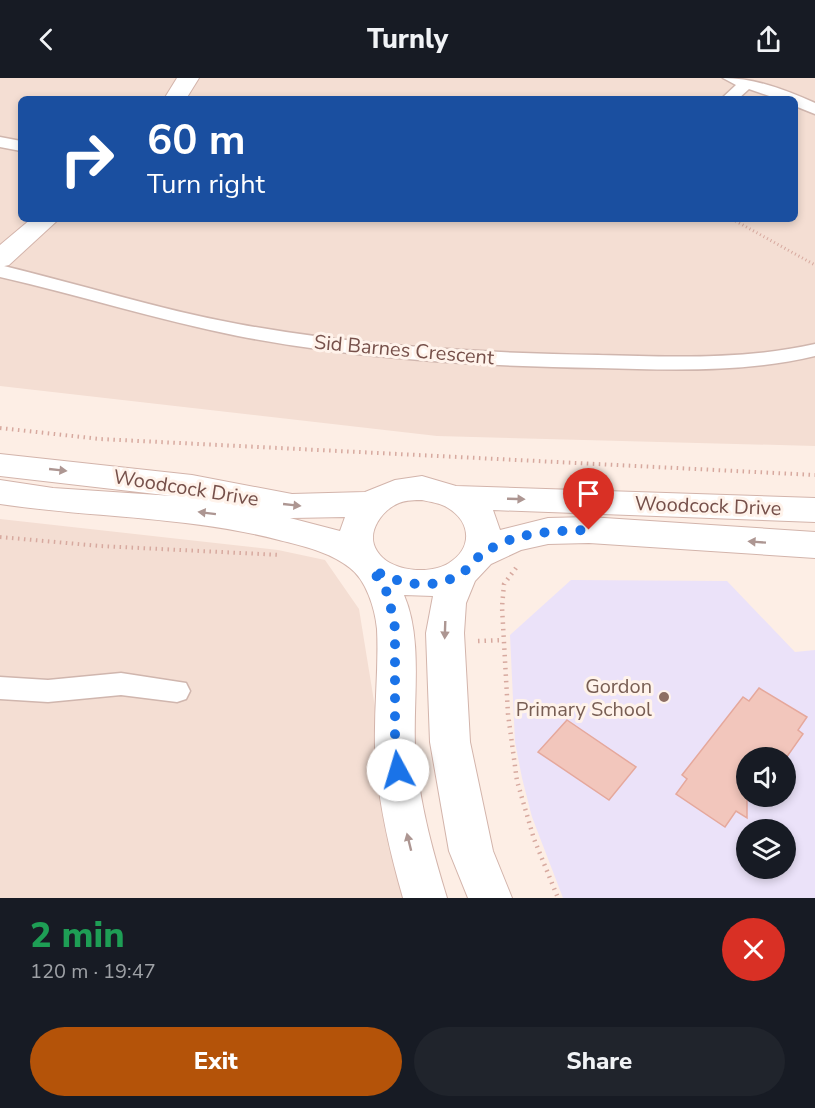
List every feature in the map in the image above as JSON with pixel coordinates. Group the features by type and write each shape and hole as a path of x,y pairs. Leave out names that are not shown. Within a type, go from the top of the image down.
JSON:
{"main road":[{"path":"177,96 188,78"},
{"path":"0,259 43,222"},
{"name":"Woodcock Drive","path":"0,465 192,487 292,506 371,504"},
{"path":"425,898 407,837 395,748 393,611 388,594 356,545 356,530 361,516 371,504 386,495 403,490 422,488 440,490 457,497 470,505 479,516 484,528 485,541 448,603 445,633 450,742 479,889"},
{"name":"Woodcock Drive","path":"0,492 53,500 238,517 325,539 367,564"},
{"name":"Woodcock Drive","path":"457,497 815,510"},
{"name":"Woodcock Drive","path":"471,564 512,539 558,531 589,530 815,545"},
{"path":"367,564 388,578 405,583 425,584 443,581 471,564"}],"street":[{"path":"730,78 783,96"},
{"path":"732,96 747,83"},
{"path":"798,102 815,108"},
{"path":"0,142 18,145"},
{"name":"Sid Barnes Crescent","path":"0,271 237,330 324,345 414,354 567,362 663,363 756,359 815,350"},
{"path":"0,688 48,691 121,684 177,691"}],"path":[{"path":"737,222 815,265"},
{"path":"0,428 100,439 815,475"},
{"path":"0,537 100,546 290,556"},
{"path":"521,562 504,584 508,714 517,781 534,839 558,898"}],"shaded area":[{"path":"0,78 815,78 815,446 437,436 0,386"},
{"path":"0,519 278,550 325,560 359,609 406,898 0,898"},
{"name":"Gordon Primary School","path":"571,580 727,581 795,652 815,650 815,898 563,898 532,817 515,742 510,635"}],"building":[{"path":"759,688 807,717 798,730 803,734 794,747 736,747 736,807 747,807 747,818 736,811 725,827 676,794 687,779 682,775 743,697 749,701"},
{"path":"567,720 636,767 609,800 538,752"}],"place":[{"name":"Gordon Primary School","path":"664,697"}],"route":[{"path":"398,770 395,748 393,611 388,594 372,569 388,578 405,583 425,584 443,581 460,575 481,554 512,539 548,531 589,530"}]}
